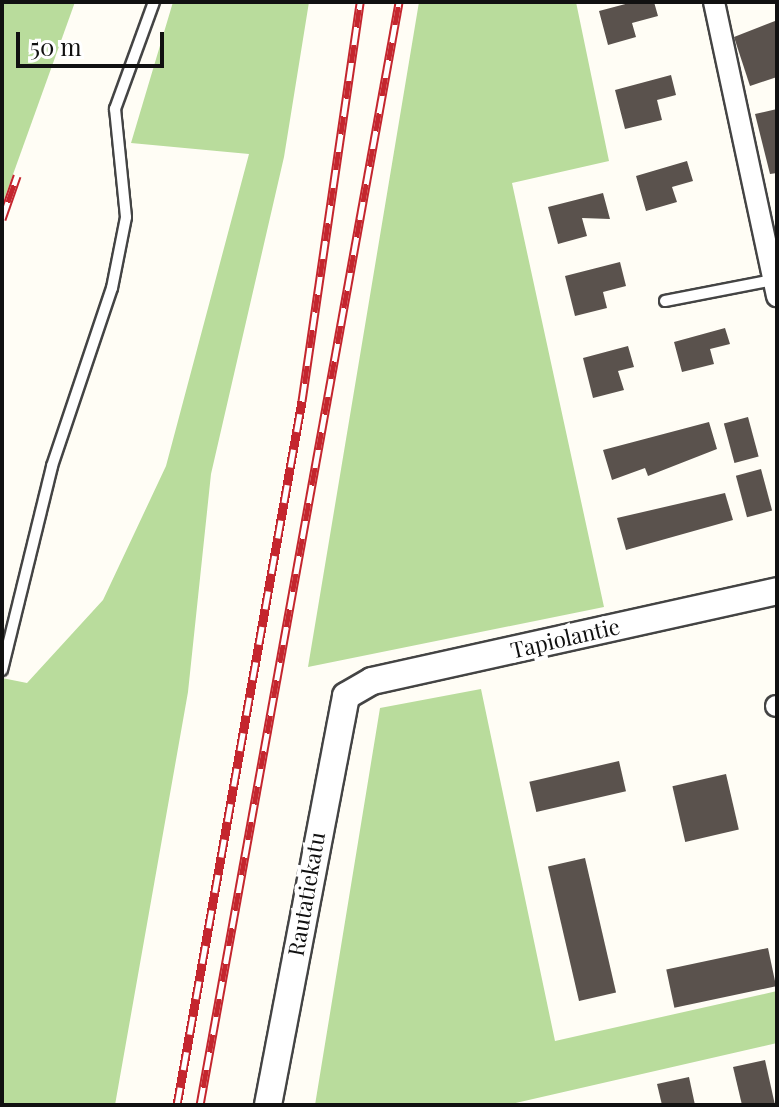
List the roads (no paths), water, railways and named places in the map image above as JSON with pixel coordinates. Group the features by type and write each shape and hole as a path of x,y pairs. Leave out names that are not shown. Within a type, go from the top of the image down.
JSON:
{"street":[{"path":"714,2 775,288"},
{"name":"Tapiolantie","path":"355,689 777,591"},
{"name":"Rautatiekatu","path":"268,1105 340,706 355,689"}],"lane":[{"path":"2,670 52,466 112,288 126,217 115,109 154,2"},
{"path":"665,301 775,288"}],"railway":[{"path":"177,1105 302,401 360,2"},
{"path":"200,1105 399,2"},
{"path":"2,219 17,176"}]}
